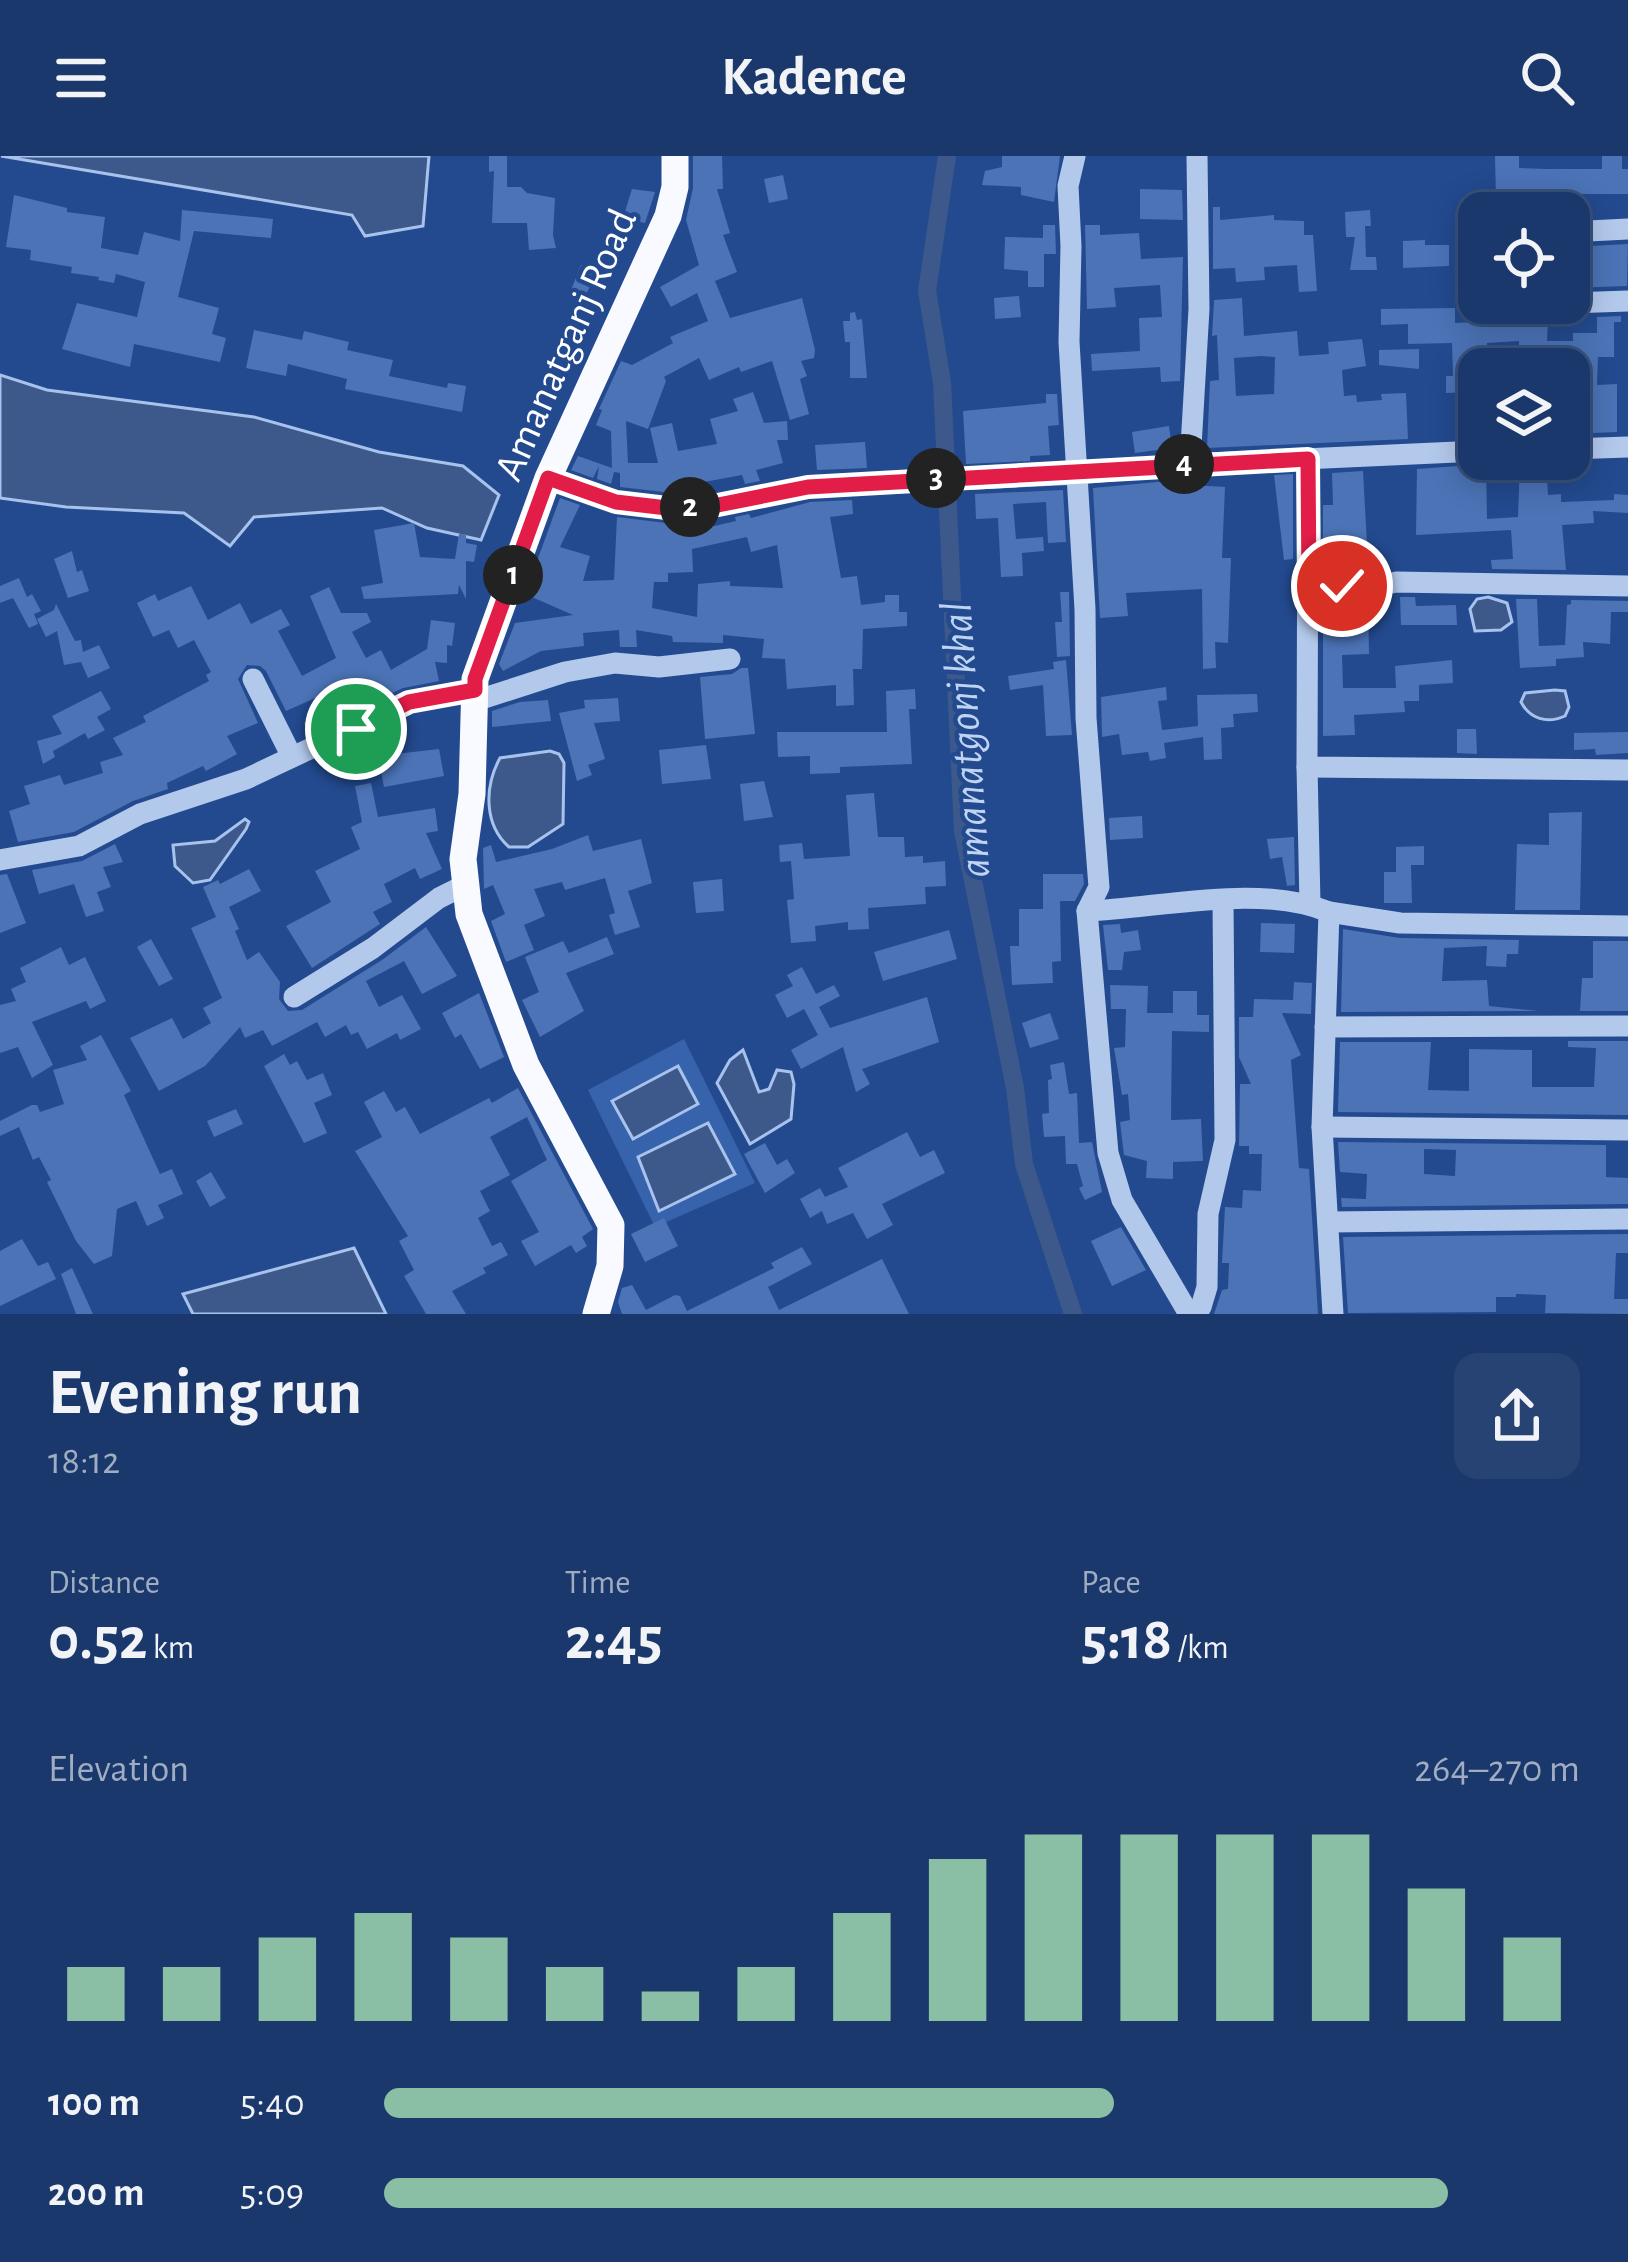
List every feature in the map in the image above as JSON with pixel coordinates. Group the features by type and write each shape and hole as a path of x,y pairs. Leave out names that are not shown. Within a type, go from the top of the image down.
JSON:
{"main road":[{"name":"Amanatganj Road","path":"596,1314 610,1266 611,1226 526,1065 470,914 463,859 472,794 475,679 548,478 668,216 675,156"}],"street":[{"path":"1075,156 1068,186 1072,247 1069,342 1086,718 1099,887 1087,910 1108,1153 1122,1200 1190,1314 1201,1307 1207,1287 1208,1214 1225,1140 1223,900"},
{"path":"1190,464 1199,309 1197,156"},
{"path":"1590,231 1628,229"},
{"path":"1590,303 1628,302"},
{"path":"1590,448 1628,447"},
{"path":"548,478 616,502 667,508 740,502 808,487 910,479 1458,453"},
{"path":"1308,459 1307,767 1320,908 1325,1027 1322,1127 1333,1314"},
{"path":"1309,588 1425,581 1628,586"},
{"path":"0,860 79,846 140,814 247,779 409,702 475,695 615,663 659,667 730,659"},
{"path":"253,680 291,755"},
{"path":"1307,767 1628,770"},
{"path":"294,997 467,884"},
{"path":"1087,910 1223,900 1320,908 1400,923 1628,926"},
{"path":"1325,1027 1628,1026"},
{"path":"1322,1127 1628,1130"},
{"path":"1328,1222 1628,1220"}],"shaded area":[{"path":"1,156 429,156 423,226 365,236 352,215"},
{"path":"0,375 47,390 254,417 379,452 463,466 499,495 481,540 427,528 382,508 254,517 230,546 184,513 66,507 0,498"},
{"path":"1477,599 1507,603 1512,622 1501,630 1475,631 1470,609"},
{"path":"1565,691 1569,707 1565,716 1546,720 1534,716 1521,702 1525,693"},
{"path":"550,751 564,763 563,824 528,847 509,847 491,817 489,793 495,769 500,758"},
{"path":"245,819 249,822 246,829 210,880 193,883 175,866 173,845 215,841"},
{"path":"684,1039 755,1183 655,1227 588,1090"},
{"path":"743,1050 759,1092 769,1089 777,1070 791,1072 794,1084 791,1119 750,1144 717,1083 730,1060"},
{"path":"678,1066 698,1104 633,1139 612,1101"},
{"path":"708,1123 735,1174 659,1211 638,1157"},
{"path":"354,1248 386,1314 193,1314 183,1294"}],"building":[{"path":"489,156 507,156 507,187 555,198 556,248 529,250 527,223 492,223 494,171 489,172"},
{"path":"693,156 722,156 723,189 717,189 730,233 723,235 737,272 715,281 730,318 802,298 815,350 814,358 801,361 807,376 800,379 809,414 790,420 772,361 741,372 739,367 709,380 699,358 664,377 648,429 626,421 628,463 658,463 650,428 672,423 678,451 717,444 710,419 738,411 733,399 753,392 764,423 787,421 788,440 777,440 783,463 756,470 760,481 745,484 742,475 672,488 673,493 620,487 620,473 614,472 611,484 597,479 599,466 593,478 571,470 578,456 612,468 611,431 596,425 621,361 632,365 673,343 670,337 708,321 697,293 671,307 660,287 699,265 686,220"},
{"path":"1002,156 1060,156 1054,202 1021,195 1021,187 982,185 985,171 1002,167"},
{"path":"1495,156 1519,156 1519,168 1602,169 1602,156 1622,156 1622,169 1628,169 1628,194 1496,192"},
{"path":"783,175 788,199 769,203 764,179"},
{"path":"632,189 655,192 645,223 623,218"},
{"path":"1140,189 1182,190 1183,220 1140,219"},
{"path":"14,195 67,208 67,212 105,217 101,248 138,255 144,232 180,241 182,210 273,219 271,238 194,231 178,297 219,308 212,334 226,338 220,362 134,344 130,367 62,349 77,303 137,317 145,282 116,274 114,283 98,280 71,273 72,267 30,260 31,250 6,247"},
{"path":"1213,207 1220,207 1220,220 1274,215 1274,220 1304,221 1304,235 1313,235 1317,291 1299,292 1297,265 1264,267 1265,280 1236,282 1235,268 1213,269"},
{"path":"1370,210 1371,226 1365,226 1366,257 1376,257 1377,270 1350,270 1355,237 1346,237 1345,212"},
{"path":"1043,225 1055,225 1056,254 1044,254 1044,287 1028,287 1028,271 1004,269 1005,237 1043,238"},
{"path":"1085,225 1100,225 1100,235 1139,233 1141,259 1183,257 1180,381 1161,382 1160,367 1092,371 1091,354 1140,351 1139,318 1162,317 1160,285 1114,288 1116,307 1087,309"},
{"path":"1425,240 1425,245 1449,245 1449,266 1403,268 1403,241"},
{"path":"1628,244 1627,286 1590,287 1590,246"},
{"path":"581,265 604,274 598,289 590,286 586,295 571,290"},
{"path":"1019,296 1021,317 995,319 994,298"},
{"path":"1242,298 1244,336 1297,331 1299,356 1329,354 1328,342 1362,339 1366,366 1342,370 1344,396 1356,395 1357,402 1406,393 1408,439 1207,448 1210,381 1219,380 1217,335 1212,336 1214,300","holes":["1275,357 1274,394 1236,396 1234,358"]},
{"path":"1455,308 1458,324 1548,324 1547,341 1573,341 1573,333 1597,333 1597,317 1621,316 1621,322 1614,322 1614,357 1598,357 1597,385 1617,384 1617,432 1590,433 1590,348 1519,348 1519,341 1458,348 1458,393 1446,393 1446,376 1453,376 1452,343 1408,344 1408,324 1381,325 1381,309"},
{"path":"855,312 857,320 862,319 867,378 850,378 850,342 845,342 843,321 850,321 850,313"},
{"path":"254,330 302,340 304,331 349,342 347,350 393,360 389,376 447,388 448,383 466,386 462,412 345,389 347,379 288,364 286,376 246,368"},
{"path":"1419,349 1419,369 1379,365 1379,350"},
{"path":"1046,394 1057,394 1059,425 1048,426 1050,455 1030,456 1030,461 966,464 963,411 1046,403"},
{"path":"1169,426 1172,448 1135,453 1132,432"},
{"path":"865,442 867,468 817,470 815,445"},
{"path":"1458,466 1458,480 1486,480 1487,519 1518,517 1519,480 1547,480 1548,495 1561,494 1561,502 1628,495 1628,513 1593,511 1594,523 1562,525 1566,570 1492,569 1491,560 1513,559 1511,530 1416,535 1417,469"},
{"path":"1363,471 1367,545 1343,546 1344,572 1323,572 1323,505 1333,505 1332,473"},
{"path":"1293,474 1293,559 1284,560 1274,475"},
{"path":"1190,479 1190,485 1225,487 1222,558 1231,558 1228,643 1215,642 1216,668 1203,669 1202,589 1126,593 1128,616 1100,618 1093,488"},
{"path":"1063,490 1066,542 1048,543 1046,502 1013,504 1016,539 1043,537 1044,551 1022,553 1023,576 1001,577 998,518 976,519 975,494"},
{"path":"560,498 580,505 560,547 590,556 583,581 614,580 617,517 709,522 710,527 736,521 735,517 749,514 751,518 810,502 852,500 853,514 830,517 841,578 857,576 861,605 899,595 899,612 907,612 907,626 863,629 862,669 853,669 854,705 836,706 836,685 787,689 785,659 762,658 764,639 723,635 723,643 673,642 672,636 636,630 637,647 620,647 619,630 583,633 584,646 541,651 503,671 499,664 515,623 573,615 525,594","holes":["747,537 751,552 777,545 783,588 730,586 730,581 698,584 697,617 652,608 654,582 668,582 668,573 693,572 692,549"]},
{"path":"414,523 420,557 455,559 459,534 466,534 466,543 477,545 474,562 466,561 466,599 459,585 458,594 364,599 361,587 383,583 374,530"},
{"path":"72,551 77,572 82,570 89,591 68,598 54,559"},
{"path":"19,578 27,597 32,594 41,611 34,614 38,624 29,628 13,598 0,603 0,586"},
{"path":"191,586 208,620 240,603 251,624 281,609 290,625 278,631 302,676 336,658 310,596 329,587 341,613 367,613 371,622 352,632 366,658 381,650 391,670 427,649 431,620 455,623 452,646 447,645 447,663 435,662 439,681 403,688 309,733 304,723 329,709 322,695 286,711 266,671 247,665 238,679 258,723 227,736 237,754 206,771 203,766 167,783 168,789 133,801 74,832 18,842 9,811 30,804 24,786 60,775 64,785 103,773 100,762 123,755 113,738 146,722 143,716 209,681 206,675 211,672 194,640 178,648 169,630 153,637 137,603 155,594 158,601"},
{"path":"1060,592 1069,592 1070,656 1057,657 1055,622 1062,622"},
{"path":"1400,597 1415,597 1416,606 1456,605 1457,625 1401,625"},
{"path":"1516,599 1537,599 1539,646 1565,645 1571,600 1628,601 1628,612 1611,612 1610,644 1583,642 1584,657 1556,659 1556,666 1520,668"},
{"path":"1368,601 1369,654 1342,655 1343,688 1396,688 1395,666 1452,660 1453,683 1419,685 1419,701 1404,701 1405,712 1354,715 1355,735 1323,736 1323,602"},
{"path":"56,604 75,641 81,640 83,652 99,645 110,668 88,678 81,662 64,665 57,631 46,637 37,619"},
{"path":"1066,660 1072,735 1046,736 1043,685 1010,690 1008,676 1054,669 1053,662"},
{"path":"748,668 755,734 705,739 700,677 732,674"},
{"path":"1166,687 1167,700 1158,701 1162,730 1198,726 1197,695 1257,694 1258,712 1233,714 1234,727 1221,728 1222,759 1204,760 1203,737 1164,743 1166,758 1150,761 1148,752 1122,755 1119,734 1102,737 1101,697"},
{"path":"915,689 916,709 909,709 912,764 840,767 840,773 810,774 810,756 778,757 777,732 887,732 886,691"},
{"path":"101,691 111,709 97,717 105,730 88,739 85,733 53,751 55,757 43,764 37,741 62,734 52,716"},
{"path":"618,698 620,721 594,723 605,759 588,765 592,775 577,781 559,713 585,708 584,700"},
{"path":"548,700 551,721 492,727 492,711"},
{"path":"1457,729 1476,729 1477,754 1457,753"},
{"path":"1628,732 1628,753 1596,755 1595,749 1574,750 1574,733"},
{"path":"706,745 711,779 662,784 659,750"},
{"path":"439,749 444,776 384,787 378,756"},
{"path":"764,781 773,817 744,821 740,784"},
{"path":"371,783 378,817 435,808 438,831 426,833 442,869 420,879 415,868 384,884 392,902 373,912 380,924 312,968 286,926 331,902 315,871 360,849 351,827 362,822 355,786"},
{"path":"874,793 878,837 904,837 905,857 923,856 923,863 945,861 946,886 925,887 926,904 868,908 869,929 848,930 848,922 815,926 816,941 791,943 787,900 794,899 791,861 780,862 779,845 802,843 804,859 850,856 846,795"},
{"path":"1582,812 1580,910 1515,910 1517,844 1549,845 1549,813"},
{"path":"1142,816 1143,838 1110,840 1109,818"},
{"path":"588,835 593,851 641,839 652,883 628,891 640,927 615,935 609,915 615,913 605,878 565,890 562,882 534,889 545,916 524,925 534,950 506,962 491,921 505,914 493,885 484,889 483,848 491,845 496,862"},
{"path":"1294,837 1295,885 1287,886 1282,857 1270,859 1267,839"},
{"path":"115,844 123,862 103,867 111,887 97,892 104,911 86,917 74,884 39,894 32,870 82,861"},
{"path":"1424,846 1424,865 1411,865 1412,903 1384,903 1384,872 1396,872 1396,847"},
{"path":"249,869 261,891 229,907 239,929 235,931 247,960 259,952 280,982 279,999 288,1011 302,1010 426,927 457,976 422,994 404,961 366,981 379,1007 402,995 421,1029 400,1040 397,1033 367,1049 358,1032 351,1035 346,1025 325,1037 317,1022 272,1046 263,1030 245,1038 240,1027 205,1066 159,1091 130,1038 172,1018 183,1039 211,1023 203,1008 222,998 191,928 216,917 203,887"},
{"path":"7,874 26,923 0,933 0,875"},
{"path":"1043,874 1083,874 1084,884 1075,901 1060,901 1061,961 1052,962 1053,983 1012,985 1010,946 1019,946 1019,909 1043,909"},
{"path":"722,879 724,911 696,913 693,882"},
{"path":"1261,923 1295,924 1294,953 1260,952"},
{"path":"1120,924 1121,933 1138,930 1141,950 1124,952 1122,970 1108,970 1103,925"},
{"path":"1343,929 1400,938 1519,940 1518,954 1507,954 1506,967 1486,966 1487,946 1444,948 1442,981 1487,980 1489,1006 1538,1011 1341,1012"},
{"path":"949,930 957,959 883,981 874,952"},
{"path":"607,937 614,954 566,973 584,1011 540,1037 522,1000 539,992 525,957 563,941 569,953"},
{"path":"151,939 173,979 159,986 137,947"},
{"path":"1593,941 1628,941 1628,1011 1580,1011 1582,978 1593,978"},
{"path":"61,947 69,965 85,957 106,1001 90,1009 86,1001 32,1022 53,1065 32,1078 18,1047 0,1053 0,1005 16,1001 11,989 26,982 20,968"},
{"path":"802,967 816,994 834,985 840,996 819,1007 830,1028 927,997 939,1042 862,1069 870,1084 856,1092 843,1047 801,1069 791,1050 818,1035 804,1009 787,1018 775,995 793,986 787,975"},
{"path":"1294,982 1312,983 1311,1014 1282,1013 1301,1055 1291,1060 1299,1168 1309,1169 1318,1314 1214,1314 1222,1290 1228,1289 1229,1263 1222,1263 1225,1207 1242,1208 1243,1190 1261,1191 1262,1154 1249,1154 1249,1146 1239,1146 1240,1084 1251,1084 1239,1057 1239,1017 1253,1017 1254,999 1293,1000"},
{"path":"1110,985 1148,986 1147,1013 1173,1013 1173,991 1197,991 1197,1015 1209,1015 1209,1032 1172,1031 1171,1120 1201,1119 1203,1161 1173,1162 1173,1179 1146,1178 1147,1161 1124,1155 1120,1122 1130,1120 1128,1094 1122,1095 1114,1048 1125,1047 1126,1009 1111,1009"},
{"path":"479,993 504,1057 480,1069 461,1034 455,1038 442,1013"},
{"path":"1050,1013 1059,1039 1030,1048 1022,1023"},
{"path":"101,1035 131,1091 124,1095 160,1174 172,1169 183,1194 158,1205 164,1218 147,1226 136,1201 117,1209 112,1256 94,1264 76,1241 39,1157 33,1160 19,1127 0,1136 0,1121 32,1105 40,1112 64,1104 53,1070 87,1060 80,1046"},
{"path":"1568,1041 1628,1041 1628,1115 1338,1112 1340,1042 1431,1042 1428,1090 1469,1091 1469,1049 1532,1050 1532,1087 1594,1087 1596,1048 1568,1047"},
{"path":"284,1054 290,1065 297,1061 307,1080 323,1073 332,1095 314,1103 327,1133 304,1143 264,1066"},
{"path":"1064,1062 1069,1094 1077,1093 1079,1143 1092,1142 1102,1192 1085,1200 1077,1164 1066,1164 1065,1136 1044,1137 1042,1114 1049,1113 1050,1065"},
{"path":"518,1088 593,1229 582,1237 587,1246 576,1253 571,1245 535,1266 521,1241 539,1232 511,1181 547,1160 527,1117 490,1137 510,1175 480,1191 490,1211 478,1218 492,1246 501,1242 508,1255 452,1291 466,1314 426,1314 404,1276 414,1270 399,1241 408,1236 355,1151 382,1137 364,1102 384,1091 396,1112 405,1107 420,1134"},
{"path":"236,1109 243,1124 214,1137 207,1121"},
{"path":"907,1132 920,1157 934,1150 945,1173 882,1204 893,1225 867,1239 853,1213 827,1224 822,1211 810,1218 800,1199 820,1188 825,1197 848,1187 838,1168"},
{"path":"1338,1142 1606,1145 1606,1177 1628,1178 1628,1204 1342,1207 1341,1198 1366,1199 1367,1174 1340,1172","holes":["1424,1149 1456,1150 1455,1176 1424,1174"]},
{"path":"765,1143 777,1165 787,1159 795,1173 765,1193 744,1154"},
{"path":"211,1172 226,1198 210,1207 196,1181"},
{"path":"664,1218 678,1246 645,1262 631,1234"},
{"path":"1121,1227 1146,1270 1112,1286 1091,1241"},
{"path":"1628,1234 1628,1253 1616,1253 1614,1299 1628,1299 1628,1314 1545,1313 1546,1295 1516,1294 1496,1297 1496,1312 1348,1313 1343,1237"},
{"path":"22,1239 38,1266 48,1262 56,1279 0,1306 0,1251"},
{"path":"802,1247 812,1264 768,1287 779,1310 882,1259 909,1314 622,1314 618,1302 622,1288 632,1285 646,1310 675,1295 687,1311 774,1268 771,1263"},
{"path":"72,1268 93,1314 76,1314 61,1274"}],"waterway":[{"name":"amanatgonj khal","path":"947,156 927,291 942,382 963,831 1015,1088 1024,1164 1073,1314"}],"route":[{"path":"356,729 409,702 475,690 548,478 616,502 708,507 808,487 1308,459 1309,588 1342,586"}]}
